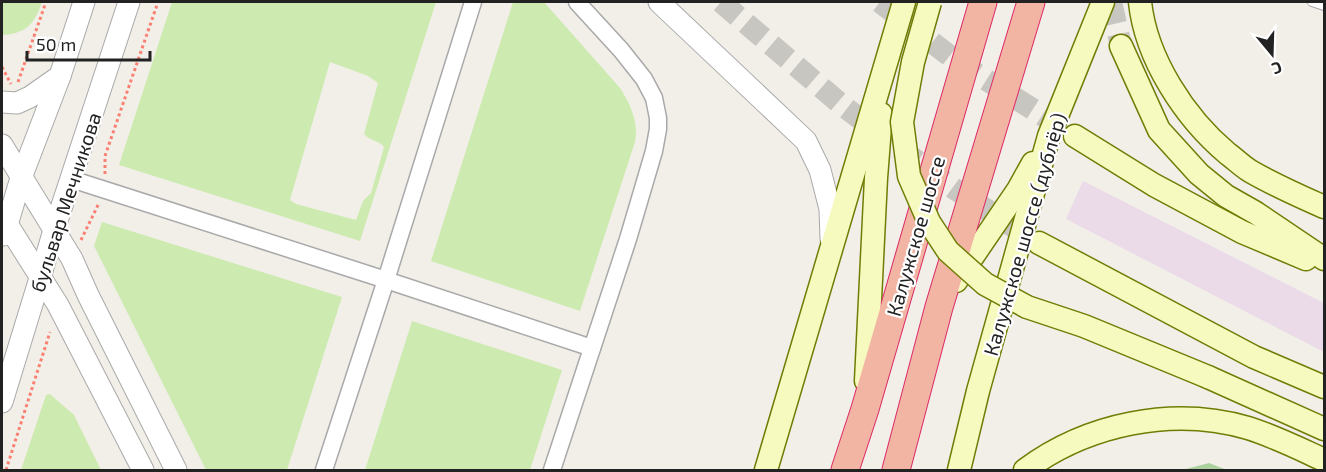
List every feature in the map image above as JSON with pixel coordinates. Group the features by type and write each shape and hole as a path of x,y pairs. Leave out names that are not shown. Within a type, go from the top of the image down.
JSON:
{"highway":[{"name":"Калужское шоссе","path":"845,471 983,2"},
{"path":"896,471 939,307 1031,2"}],"main road":[{"path":"766,471 904,2"},
{"path":"930,2 913,62 902,122 909,176 929,222 948,251 985,284 1027,307 1084,326 1208,377 1324,429"},
{"name":"Калужское шоссе (дублёр)","path":"959,471 978,391 1049,136 1103,2"},
{"path":"1140,2 1151,44 1167,80 1193,119 1222,149 1248,170 1324,207"},
{"path":"1121,46 1159,130 1199,174 1226,196 1256,213 1324,259"},
{"path":"865,408 876,177 886,65"},
{"path":"939,307 1018,190 1049,136"},
{"path":"1076,136 1154,185 1242,232 1324,266"},
{"path":"1039,243 1254,357 1324,387"},
{"path":"1025,471 1057,449 1083,437 1112,427 1167,419 1193,419 1248,428 1324,460"}],"street":[{"path":"84,2 60,76 3,229 58,305 143,471"},
{"name":"бульвар Мечникова","path":"2,402 70,179 129,2"},
{"path":"324,471 473,2"},
{"path":"552,471 628,239 654,151 658,129 654,98 644,80 621,50 577,2"},
{"path":"659,2 806,141 820,170 831,209 831,248"},
{"path":"8,96 17,103 30,97 60,76"},
{"path":"2,145 72,259 176,471"},
{"path":"70,179 592,348"}],"lane":[{"path":"1312,2 1324,6"}],"path":[{"path":"72,259 105,191 105,156 159,2"},
{"path":"2,67 8,96"},
{"path":"6,471 58,305"}],"shaded area":[{"path":"1083,181 1324,303 1324,352 1066,219"}],"green space":[{"path":"2,2 42,2 36,16 28,26 17,33 2,35"},
{"path":"172,2 436,2 360,241 119,165","holes":["330,62 368,76 378,83 364,134 384,147 371,193 363,201 356,220 296,204 290,200"]},
{"path":"513,2 544,2 620,88 635,121 635,142 580,311 431,261"},
{"path":"102,222 342,297 287,470 206,470 94,246"},
{"path":"412,321 562,370 530,470 365,470"},
{"path":"50,394 74,415 101,470 21,470 46,395"},
{"path":"1209,463 1227,470 1182,470"}],"tunnel":[{"path":"721,2 843,106 953,188 1037,242"},
{"path":"880,2 955,60 1075,136"},
{"path":"1111,2 1121,46"}]}
